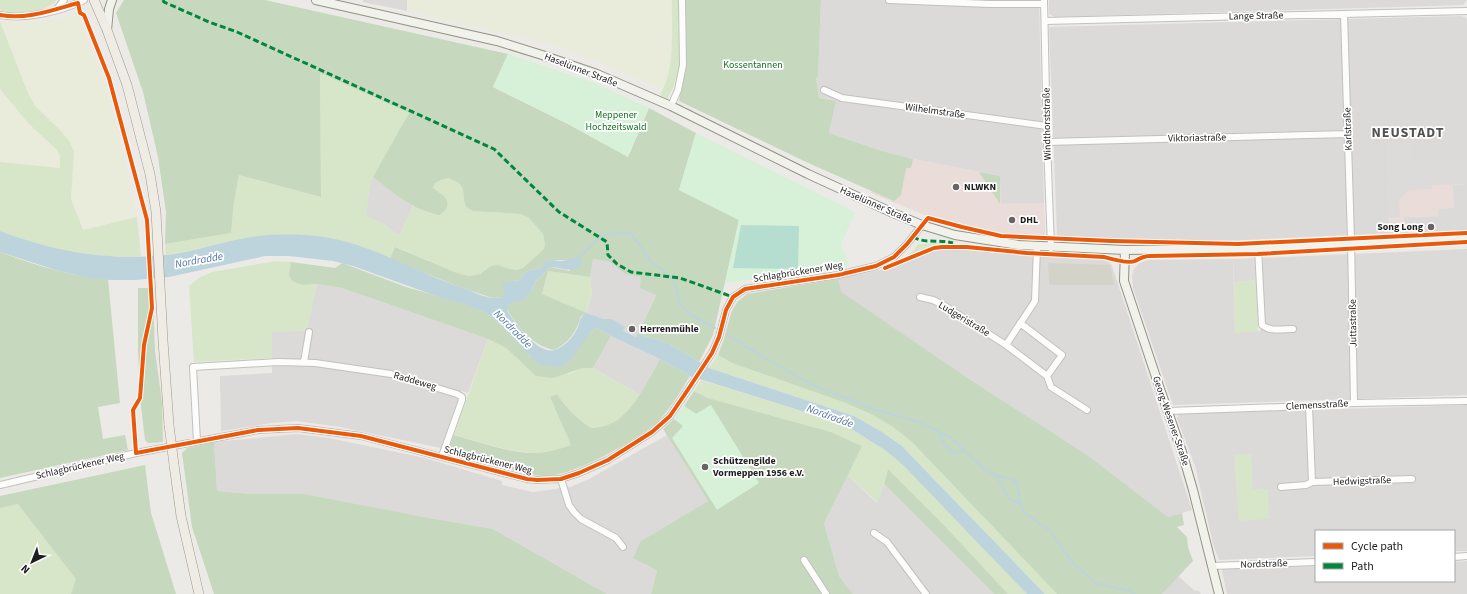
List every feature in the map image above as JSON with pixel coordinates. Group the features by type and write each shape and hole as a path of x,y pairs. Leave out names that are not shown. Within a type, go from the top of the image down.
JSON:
{"main road":[{"path":"94,0 107,30 129,92 150,174 156,212 169,426 181,516 200,594"}],"street":[{"path":"57,9 64,0"},
{"path":"0,15 22,16 41,14 84,0"},
{"path":"107,30 109,9 112,0"},
{"name":"Haselünner Straße","path":"316,0 497,41 597,74 671,106 808,174 922,225 955,235 999,243 1037,247 1125,250 1258,248 1467,238"},
{"path":"671,106 678,90 684,65 682,0"},
{"path":"889,0 946,3 1044,2"},
{"name":"Windthorststraße","path":"1044,2 1051,248"},
{"name":"Lange Straße","path":"1045,21 1467,11"},
{"name":"Karlstraße","path":"1344,14 1352,243"},
{"name":"Wilhelmstraße","path":"824,90 842,98 1047,126"},
{"name":"Viktoriastraße","path":"1047,142 1348,134"},
{"name":"Schlagbrückener Weg","path":"0,485 136,453 197,441 258,430 298,428 361,436 527,479 561,479 585,471 608,460 652,432 670,416 712,353 719,337 726,310 733,297 745,289 838,275 876,266 894,257 908,244 922,225"},
{"name":"Juttastraße","path":"1352,243 1354,403"},
{"path":"1006,345 1035,301 1037,247"},
{"path":"1258,248 1262,325 1266,329 1270,330 1293,329"},
{"name":"Georg-Wesener-Straße","path":"1125,250 1124,281 1182,452 1219,594"},
{"name":"Ludgeristraße","path":"920,297 933,300 945,306 1006,345 1047,376 1051,387 1087,410"},
{"path":"1020,323 1062,354 1047,376"},
{"path":"304,362 309,332"},
{"name":"Raddeweg","path":"197,441 193,367 278,362 315,362 391,374 457,394 462,397 442,456"},
{"name":"Clemensstraße","path":"1168,411 1354,403 1467,401"},
{"path":"1309,406 1312,482"},
{"path":"561,479 569,505 574,512 581,519 616,538 622,547"},
{"name":"Hedwigstraße","path":"1281,487 1306,486 1312,482 1412,479"},
{"path":"874,533 887,542 926,594"},
{"path":"1455,557 1467,556"},
{"path":"804,560 826,594"},
{"name":"Nordstraße","path":"1212,566 1315,562"}],"shaded area":[{"path":"363,0 407,0 407,11 363,2"},
{"path":"821,0 1039,0 1044,203 1000,204 1000,176 913,159 882,151 829,133 836,101 819,98 816,77 818,76"},
{"path":"1049,0 1467,0 1463,5 1055,17 1049,14"},
{"path":"1460,16 1467,19 1467,161 1414,161 1387,187 1389,221 1393,221 1393,233 1224,241 1116,239 1058,236 1049,27"},
{"path":"1413,142 1414,161 1467,161 1467,184 1432,185 1432,189 1409,190 1399,200 1400,217 1388,218 1386,143"},
{"path":"882,151 913,159 1000,176 1001,204 1044,203 1045,233 1043,236 1038,237 1009,235 978,229 922,214 871,193"},
{"path":"1414,161 1467,161 1467,184 1453,185 1454,208 1438,209 1438,216 1404,217 1404,233 1393,233 1393,222 1389,222 1387,187"},
{"path":"373,177 413,206 399,236 382,223 365,216 370,184"},
{"path":"1467,184 1467,230 1404,233 1403,217 1438,216 1438,209 1453,185"},
{"path":"942,248 1049,256 1103,258 1108,260 1112,266 1192,510 1168,517 1090,457 971,380 840,292 838,279 885,269"},
{"path":"1467,249 1467,395 1173,405 1133,288 1132,276 1134,269 1140,263 1147,260 1233,259 1235,332 1260,331 1265,321 1262,258"},
{"path":"1256,258 1257,280 1234,282 1233,259"},
{"path":"593,259 610,262 625,274 642,277 656,294 637,337 623,331 612,319 604,319 587,313 592,293 590,277"},
{"path":"1048,263 1110,265 1114,285 1049,285"},
{"path":"317,284 342,288 488,339 468,393 461,391 441,448 340,427 296,421 271,423 221,431 220,376 272,373 272,331 306,331"},
{"path":"611,336 660,359 640,395 593,368"},
{"path":"1467,405 1467,551 1455,551 1455,530 1315,530 1315,556 1219,560 1214,547 1195,466 1177,418 1179,414"},
{"path":"297,434 329,438 425,458 502,481 502,485 533,492 570,487 589,479 667,435 708,501 641,541 657,570 651,594 607,594 493,529 418,516 251,494 217,491 214,442"},
{"path":"847,475 877,503 884,484 994,594 853,594 839,576 824,523"},
{"path":"1467,561 1467,594 1227,594 1222,571 1223,569 1315,566 1315,582 1455,582 1455,562"},
{"path":"1178,576 1195,591 1198,590 1201,594 1162,594"}],"green space":[{"path":"0,0 57,0 52,5 38,10 30,12 14,12 0,10"},
{"path":"124,0 265,0 508,54 493,87 568,124 628,157 649,108 696,133 679,190 739,220 713,335 699,362 668,343 638,334 656,295 640,288 641,277 625,274 610,262 593,259 590,277 548,271 542,294 587,313 581,316 572,336 564,344 554,350 546,348 527,335 516,323 507,309 509,304 531,291 536,281 550,267 570,271 569,260 548,261 540,268 525,272 518,281 512,280 502,297 494,298 457,286 390,259 395,247 457,273 469,276 480,274 491,266 498,265 517,270 523,268 544,249 545,244 543,234 529,218 521,214 473,211 466,207 463,189 459,183 448,178 435,183 433,188 444,197 447,203 447,207 439,215 430,213 412,205 388,189 373,177 409,113 320,73 321,197 239,175 234,202 231,233 165,244 166,212 158,157 143,92 116,13"},
{"path":"407,0 672,0 671,59 668,77 663,90 567,49 407,11"},
{"path":"672,0 679,0 681,64 673,88 667,99 660,95 665,85 671,61"},
{"name":"Kossentannen","path":"685,0 821,0 818,77 816,77 819,98 836,101 829,133 882,151 913,159 911,168 906,168 901,195 894,201 804,161 679,101 686,65"},
{"path":"78,14 105,84 118,130 137,217 83,230 71,199 74,153 70,142 61,131 35,106 27,91 1,21 23,22 47,20"},
{"path":"0,21 27,91 35,106 61,131 70,142 74,152 71,199 83,230 137,217 141,256 105,256 52,248 0,231 0,162 60,168 60,155 56,149 28,123 0,89"},
{"name":"Meppener Hochzeitswald","path":"508,54 592,82 649,108 628,157 568,124 493,87"},
{"path":"320,73 409,113 370,184 366,216 382,223 399,236 413,206 431,214 441,193 433,188 435,183 448,178 459,183 463,189 466,207 473,211 521,214 529,218 543,234 545,244 544,249 523,268 517,270 498,265 491,267 480,274 469,276 457,273 396,247 390,259 359,246 315,236 270,235 241,239 166,255 165,244 231,233 234,202 239,175 321,197"},
{"path":"0,89 28,123 56,149 60,155 60,168 0,162"},
{"path":"696,133 855,212 841,245 850,266 725,283 739,220 679,190"},
{"path":"979,172 1000,176 1000,204"},
{"path":"741,225 799,226 798,269 733,268"},
{"path":"945,243 945,245 935,247 900,261 913,251 918,244"},
{"path":"0,252 53,270 80,276 108,279 120,403 98,407 103,439 125,435 128,450 0,478"},
{"path":"276,261 291,262 289,275 303,285 317,284 307,331 272,332 272,358 194,362 189,286 200,277 212,272"},
{"path":"291,262 335,268 342,263 406,287 471,306 486,313 498,322 531,357 581,343 591,331 597,328 611,336 593,368 583,368 553,378 536,376 506,348 488,339 342,288 317,284 303,285 292,281 289,275"},
{"path":"548,271 590,277 592,293 587,313 542,294"},
{"path":"838,279 841,292 971,380 1090,457 1168,517 1182,513 1184,525 1177,527 1187,537 1188,547 1193,561 1162,594 1057,594 912,442 893,427 871,414 843,402 732,363 718,355 731,313 737,302 747,294"},
{"path":"1257,280 1258,331 1235,333 1234,282"},
{"path":"138,288 149,288 153,296 155,351 162,402 163,442 148,443 145,440 140,398"},
{"path":"488,339 506,348 521,362 569,374 583,368 593,368 640,395 625,414 609,425 591,428 572,413 557,394 550,397 571,445 549,452 535,453 516,451 454,435"},
{"path":"718,355 732,363 843,402 871,414 893,427 912,442 1057,594 1045,594 902,446 882,432 854,416 709,368"},
{"path":"660,359 690,376 666,412 656,423 619,448 603,457 571,471 556,475 544,476 528,474 452,454 449,448 454,435 494,447 525,453 544,452 571,445 550,397 557,394 572,413 591,428 608,425 626,413 633,405"},
{"path":"701,380 808,413 853,430 885,450 904,466 933,495 1027,594 1008,594 942,523 888,469 878,503 847,475 862,446 831,432 708,398 694,391"},
{"path":"694,391 708,398 831,432 862,446 824,523 839,576 853,594 651,594 657,570 633,558 641,541 708,501 663,429 674,419 683,425 711,405 696,414 684,406"},
{"path":"711,405 759,483 717,510 672,438 683,426 674,419 684,406 696,414"},
{"path":"214,442 217,491 251,494 303,494 493,529 607,594 214,594 192,527 182,453 187,448"},
{"path":"1251,454 1253,489 1268,489 1269,519 1239,521 1234,455"},
{"path":"145,465 151,513 176,594 71,594 76,579 18,504 0,508 0,496"},
{"path":"888,469 942,523 1008,594 994,594 884,484"},
{"path":"18,504 77,579 71,594 0,594 0,508"}],"water":[{"name":"Nordradde","path":"0,231 61,249 102,256 123,257 144,257 175,254 240,239 262,236 285,234 319,236 364,247 449,283 491,298 500,297 505,294 502,284 509,283 512,280 518,281 525,272 540,268 547,261 561,261 578,258 581,260 581,266 574,270 550,267 536,281 524,300 509,304 507,310 510,315 534,343 541,348 548,350 558,349 565,345 577,329 582,316 587,313 604,319 612,319 625,327 623,331 636,337 638,334 668,343 709,368 854,416 882,432 902,446 1045,594 1027,594 904,466 885,450 853,430 808,413 690,376 660,359 597,328 591,331 571,359 561,367 540,365 498,322 486,313 470,306 439,297 353,266 333,261 289,256 265,256 169,277 135,280 111,280 89,278 59,271 0,252"}],"waterway":[{"path":"578,258 604,234 630,233 651,262 668,274 675,284 680,304 691,315 715,328"},
{"path":"726,334 811,384 870,408 919,422 951,438 984,469 996,475 1009,499 1021,504 1024,512 1051,532 1072,562 1095,583 1130,591 1135,594"},
{"path":"940,435 945,445 953,453 963,451"},
{"path":"996,475 1016,481 1021,504"}],"marked path":[{"path":"163,0 164,2 209,22 237,32 494,149 559,212 607,242 608,255 617,264 631,272 680,278 733,297"},
{"path":"913,237 927,241 953,243"}],"cycle path":[{"path":"0,15 30,15 78,3 80,13 84,15 109,78 147,220 152,308 144,345 140,398 133,410 136,453 258,430 298,428 361,436 527,479 561,479 608,460 652,432 670,416 712,353 719,337 726,310 733,297 745,289 838,275 876,266 894,257 907,244 928,218 1001,236 1112,241 1238,244 1467,233"},
{"path":"885,268 934,248 942,247 967,247 1027,253 1104,257 1132,262 1148,256 1258,254 1467,242"}],"place":[{"name":"NLWKN","path":"956,187"},
{"name":"DHL","path":"1012,220"},
{"name":"Song Long","path":"1431,227"},
{"name":"Herrenmühle","path":"632,329"},
{"name":"Schützengilde Vormeppen 1956 e.V.","path":"705,467"}],"district":[{"name":"NEUSTADT","path":"1408,133"}]}
